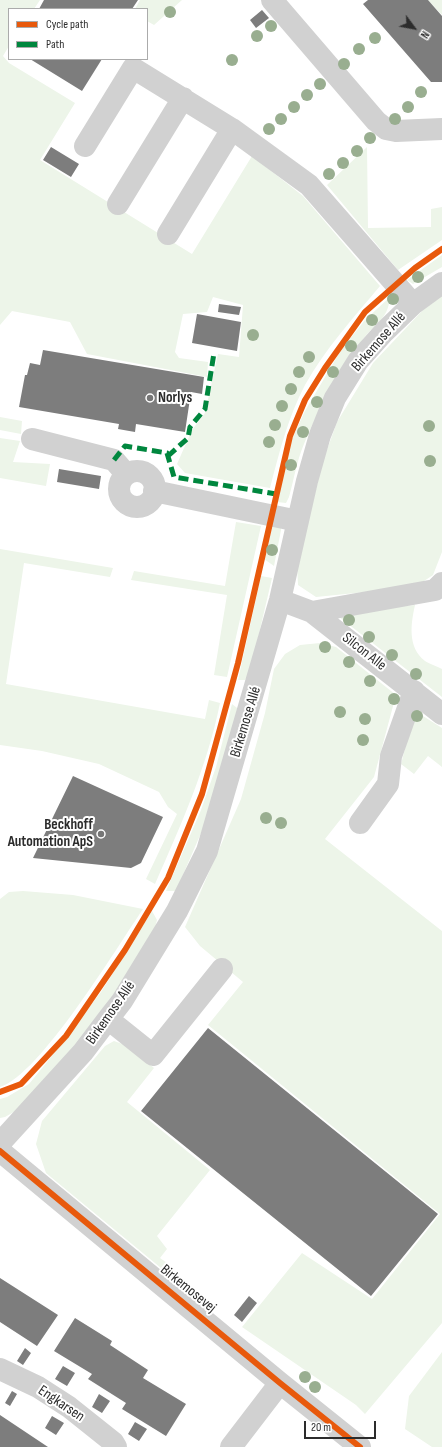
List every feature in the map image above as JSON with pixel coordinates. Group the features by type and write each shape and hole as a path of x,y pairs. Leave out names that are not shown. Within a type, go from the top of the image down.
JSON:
{"street":[{"path":"272,0 376,121 386,129 396,131 442,129"},
{"path":"85,146 133,68 232,129 309,185 412,304"},
{"path":"118,204 183,98"},
{"path":"168,234 232,129"},
{"name":"Birkemose Allé","path":"0,1143 83,1052 122,1002 177,911 207,851 280,600 320,435 335,398 358,362 384,332 412,304 442,283"},
{"path":"32,439 114,460 126,474"},
{"path":"134,471 142,471 149,476 154,483 154,491 152,499 146,504 138,506 127,504 120,495 119,483 126,474 134,471"},
{"path":"154,491 298,521"},
{"path":"312,612 435,590 442,584"},
{"name":"Silcon Alle","path":"280,600 312,612 442,714"},
{"path":"360,823 388,784 391,756 414,691"},
{"path":"108,1020 153,1055 222,969"},
{"name":"Birkemosevej","path":"0,1151 280,1383 360,1447"},
{"name":"Engkarsen","path":"0,1369 38,1387 69,1407 113,1442 116,1447"},
{"path":"231,1447 280,1383"}],"shaded area":[{"path":"0,0 40,0 35,8 8,8 8,48 3,56 9,63 75,103 40,160 192,254 252,156 303,196 380,286 331,346 305,385 289,422 270,488 185,473 177,464 192,430 205,413 218,354 239,357 243,305 213,297 207,312 183,314 175,352 179,358 208,362 207,377 87,354 70,322 12,311 0,325"},
{"path":"140,0 182,0 154,25 148,22 148,8 136,8"},
{"path":"428,0 442,0 442,15"},
{"path":"367,147 368,228 431,227 431,209 442,207 442,240 398,270 327,185"},
{"path":"442,255 442,267 413,284 407,280"},
{"path":"442,296 442,552 433,575 415,587 316,597 298,585 297,565 323,461 337,422 373,363 423,310"},
{"path":"390,297 389,305 383,317 366,336 353,354 323,404 310,430 297,463 289,497 286,503 277,502 291,441 305,411 341,350 365,320"},
{"path":"0,417 22,421 21,434 0,430"},
{"path":"0,438 20,441 13,462 50,464 46,486 0,478"},
{"path":"274,521 281,526 281,530 274,566 264,559"},
{"path":"236,522 261,526 227,677 214,675 227,595 131,580 134,571 225,586"},
{"path":"0,549 113,568 110,577 24,563 6,684 205,719 209,700 220,703 215,727 201,773 184,818 155,884 146,879 177,814 168,807 159,792 99,764 42,751 0,745"},
{"path":"261,576 272,578 250,672 245,680 238,680"},
{"path":"415,605 412,619 412,634 415,649 425,661 442,669 442,697 334,613"},
{"path":"320,643 336,647 396,695 374,777 325,839 442,931 442,1323 365,1414 356,1405 242,1327 302,1253 372,1299 440,1214 208,1025 243,982 200,946 185,927 241,799 265,713 274,669 285,654 300,645"},
{"path":"232,704 241,711 223,782 176,891 166,891 201,810 216,767"},
{"path":"415,711 442,728 442,767 428,756 414,774 401,764"},
{"path":"23,891 73,895 143,909 77,1008 56,1035 36,1059 17,1077 0,1087 0,899 9,892"},
{"path":"152,911 157,920 155,928 129,973 94,1022 26,1105 5,1117 0,1118 0,1099 7,1097 29,1084 47,1062 101,992"},
{"path":"114,1041 128,1046 154,1068 127,1102 210,1170 157,1236 167,1249 160,1258 170,1265 161,1268 46,1173 36,1144 42,1121 105,1046"},
{"path":"442,1352 442,1447 432,1447 405,1429 409,1396"}],"building":[{"path":"44,0 138,0 133,8 40,8"},
{"path":"368,0 428,0 442,16 442,82 431,82 363,4"},
{"path":"262,10 269,18 256,28 250,20"},
{"path":"32,60 101,60 82,91"},
{"path":"51,147 79,164 71,177 43,160"},
{"path":"219,304 241,307 239,315 218,312"},
{"path":"197,314 241,322 237,351 192,343"},
{"path":"43,350 204,377 202,394 191,392 185,432 136,424 135,432 118,429 119,424 19,407 25,375 27,375 30,363 40,365"},
{"path":"59,469 101,476 99,489 57,482"},
{"path":"73,776 163,817 141,863 131,868 33,858"},
{"path":"208,1028 438,1214 371,1296 141,1111"},
{"path":"0,1278 58,1315 37,1346 0,1322"},
{"path":"249,1296 257,1303 242,1322 234,1315"},
{"path":"75,1318 112,1341 110,1345 148,1370 143,1378 186,1404 166,1436 122,1409 126,1403 88,1379 92,1374 54,1351"},
{"path":"25,1348 31,1353 23,1365 17,1361"},
{"path":"63,1366 75,1373 67,1386 55,1379"},
{"path":"12,1391 17,1394 10,1406 5,1403"},
{"path":"99,1394 110,1401 102,1413 92,1407"},
{"path":"0,1415 48,1447 0,1447"},
{"path":"52,1416 64,1423 56,1435 45,1428"},
{"path":"135,1422 147,1429 139,1441 128,1434"}],"marked path":[{"path":"168,456 188,438 190,427 205,409 214,353"},
{"path":"114,460 125,446 167,453 174,477 276,494"}],"cycle path":[{"path":"0,1092 21,1084 66,1036 125,950 168,878 202,794 238,663 290,436 305,400 325,368 365,312 415,268 442,249"},
{"path":"0,1151 280,1383 360,1447"}],"place":[{"name":"Norlys","path":"150,398"},
{"name":"Beckhoff Automation ApS","path":"101,834"}]}
